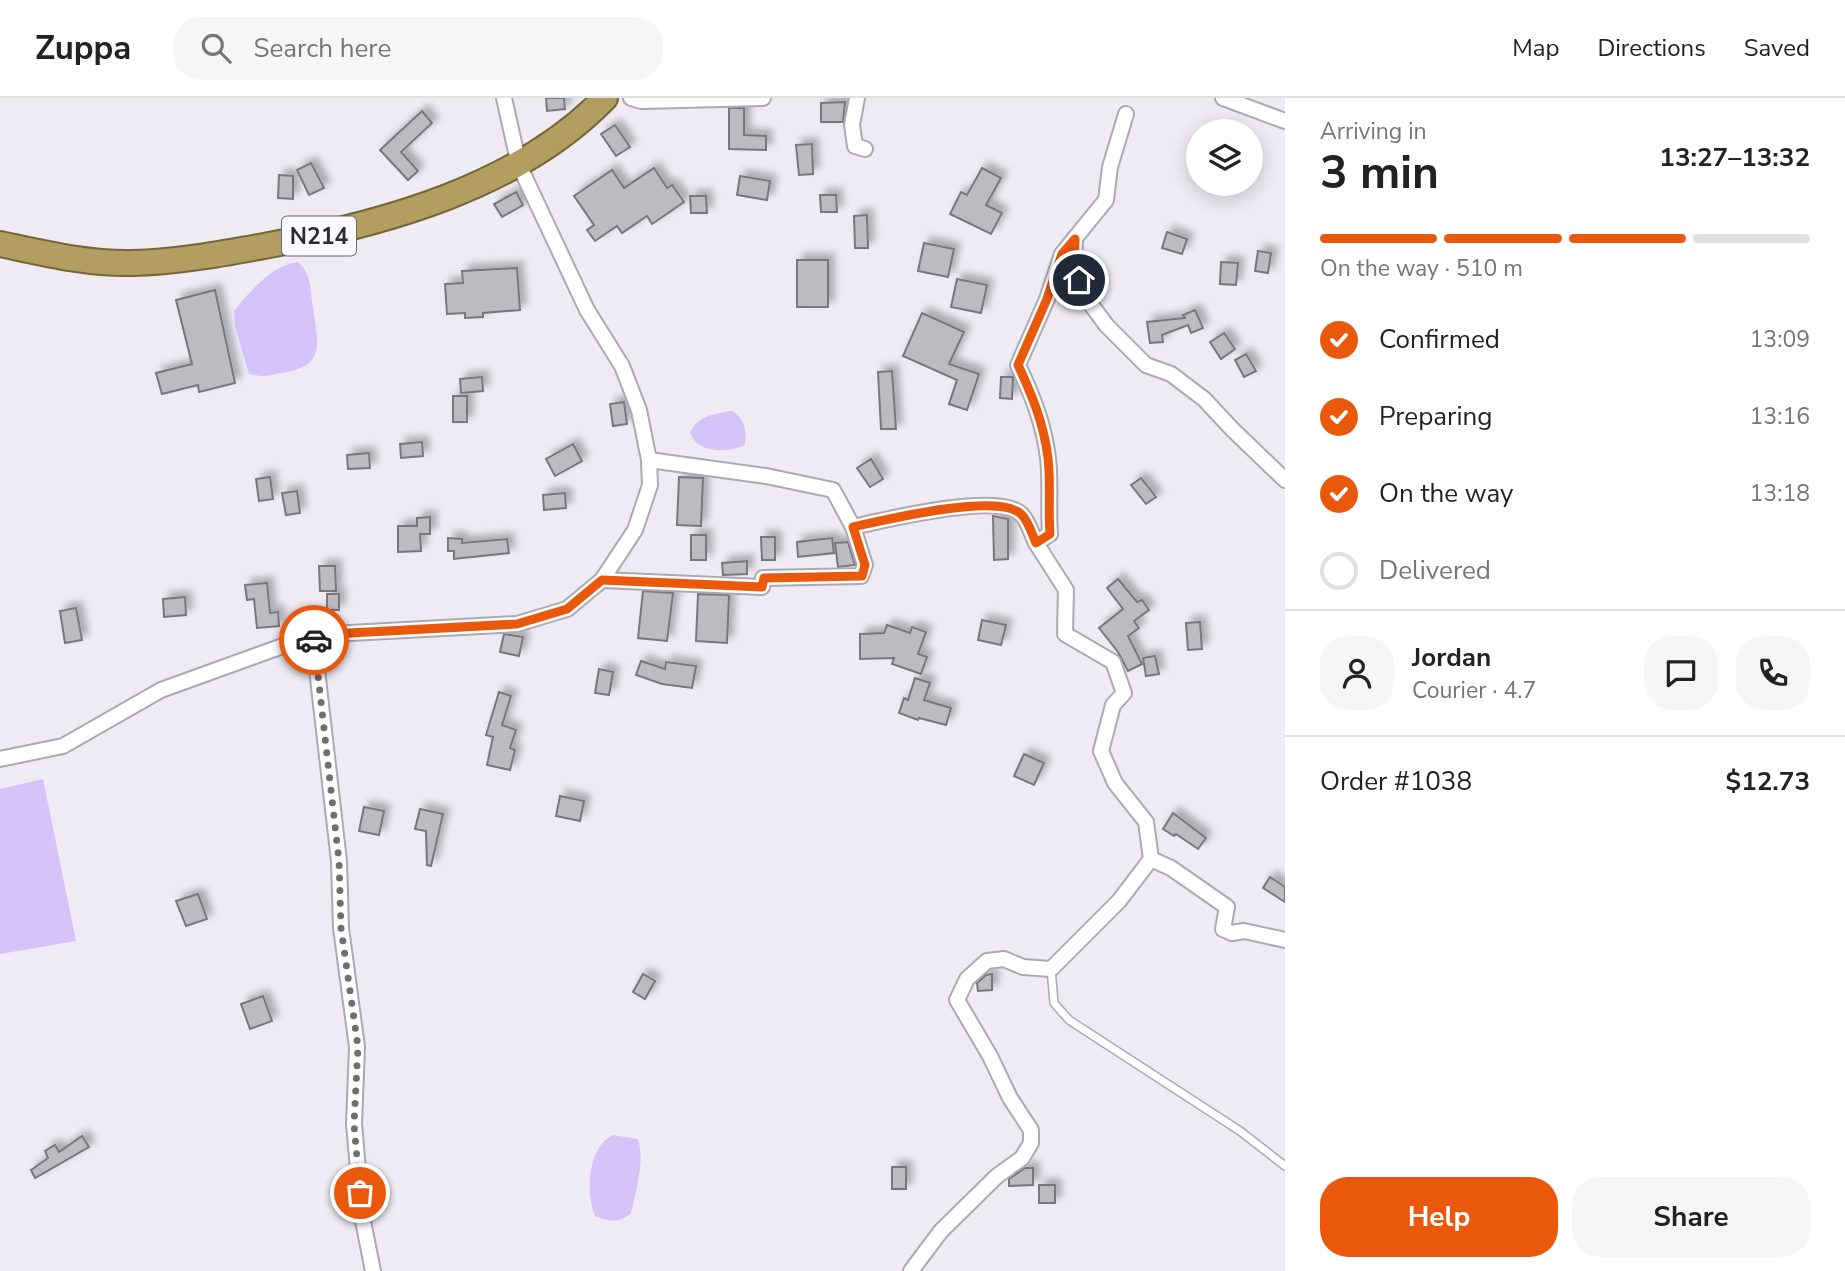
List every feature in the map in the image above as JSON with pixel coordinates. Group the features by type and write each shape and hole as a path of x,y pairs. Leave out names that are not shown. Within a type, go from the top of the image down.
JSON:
{"highway":[{"name":"N214","path":"0,244 93,261 130,263 181,260 331,233 459,192 519,164 561,137 606,98"}],"street":[{"path":"0,759 63,746 161,690 313,635 517,624 567,609 602,580 635,530 650,485 649,460 639,410 622,366 587,310 519,164 504,98"},
{"path":"631,98 640,101 763,98"},
{"path":"857,98 852,125 855,146 865,149"},
{"path":"1223,98 1285,121"},
{"path":"1036,543 1050,534 1048,459 1042,421 1018,365 1047,299 1062,254 1106,200 1110,167 1126,114"},
{"path":"1075,239 1074,266 1083,294 1107,326 1146,365 1171,374 1204,399 1285,480"},
{"path":"602,580 762,587 764,578 862,576 865,565 853,527 832,490 766,475 649,460"},
{"path":"853,527 899,516 979,506 1003,505 1021,514 1066,590 1065,634 1113,662 1124,693 1114,705 1101,751 1115,783 1146,822 1152,859 1119,901 1051,969 1023,968 1004,959 986,961 967,979 957,1000 990,1056 1010,1098 1031,1130 1031,1143 1022,1158 997,1176 941,1231 911,1271"},
{"path":"313,635 339,861 341,928 358,1047 354,1124 362,1216 373,1271"},
{"path":"1152,859 1171,868 1227,907 1223,929 1232,933 1244,931 1285,940"}],"lane":[{"path":"1051,969 1054,1003 1069,1020 1240,1131 1285,1166"}],"shaded area":[{"path":"298,262 310,283 317,340 314,357 300,369 265,376 249,374 235,326 234,311 254,287 279,268"},
{"path":"732,411 744,426 745,445 714,450 699,445 694,440 690,433 698,422 708,416"},
{"path":"43,779 76,941 0,954 0,789"},
{"path":"613,1135 638,1139 641,1157 631,1213 622,1219 614,1220 595,1216 590,1195 591,1171 598,1149"}],"building":[{"path":"546,98 564,98 565,109 547,111"},
{"path":"845,102 843,122 821,122 821,103"},
{"path":"729,108 744,108 744,135 766,136 766,150 729,149"},
{"path":"422,111 432,123 401,152 418,171 408,180 380,150"},
{"path":"615,125 630,147 616,156 601,134"},
{"path":"812,144 813,174 799,175 796,145"},
{"path":"311,163 324,188 309,195 297,170"},
{"path":"654,168 667,188 672,185 684,202 652,224 647,216 622,233 617,226 595,241 587,230 594,225 574,196 612,170 624,188"},
{"path":"982,168 1001,178 986,205 1002,213 991,234 950,214 961,192 967,195"},
{"path":"279,175 293,176 293,199 278,198"},
{"path":"740,176 770,181 767,200 737,195"},
{"path":"516,192 523,205 502,217 494,204"},
{"path":"820,195 836,195 837,212 821,212"},
{"path":"690,196 706,196 707,213 691,213"},
{"path":"867,215 868,248 855,248 854,216"},
{"path":"1167,232 1187,239 1182,254 1162,248"},
{"path":"924,243 954,249 948,277 918,271"},
{"path":"1258,251 1271,253 1268,273 1255,271"},
{"path":"797,260 828,260 828,307 797,307"},
{"path":"1221,262 1238,263 1236,285 1220,284"},
{"path":"517,268 520,310 483,313 483,317 465,318 465,313 447,314 445,284 463,283 462,271"},
{"path":"957,279 987,285 981,313 951,307"},
{"path":"215,290 235,383 199,392 198,385 162,394 156,373 192,364 176,300"},
{"path":"1195,310 1203,328 1191,333 1188,325 1162,335 1163,342 1150,343 1147,322 1185,318 1183,315"},
{"path":"922,313 964,332 949,364 979,374 967,410 949,404 957,380 903,356"},
{"path":"1224,333 1235,349 1221,359 1210,342"},
{"path":"1246,354 1256,371 1244,377 1235,360"},
{"path":"892,371 896,429 881,429 878,372"},
{"path":"482,377 483,391 461,393 460,379"},
{"path":"1001,377 1013,377 1012,399 1000,398"},
{"path":"453,396 467,396 467,422 453,422"},
{"path":"624,402 627,424 613,426 610,404"},
{"path":"422,442 423,456 401,458 400,444"},
{"path":"573,444 582,461 555,476 546,459"},
{"path":"369,453 370,468 348,469 347,455"},
{"path":"871,459 883,479 870,487 857,468"},
{"path":"270,477 273,499 259,501 256,479"},
{"path":"679,477 703,478 701,526 677,525"},
{"path":"1141,478 1156,497 1146,504 1131,485"},
{"path":"297,491 300,513 286,515 282,493"},
{"path":"565,493 566,508 544,510 543,495"},
{"path":"993,516 1008,519 1008,559 994,560"},
{"path":"430,517 430,534 420,534 421,551 398,552 398,526 417,526 417,518"},
{"path":"691,535 706,535 706,560 691,560"},
{"path":"761,537 775,537 775,560 762,560"},
{"path":"448,538 462,539 462,543 507,539 509,553 454,559 454,551 448,551"},
{"path":"832,538 834,553 798,557 797,542"},
{"path":"848,542 855,565 838,567 835,543"},
{"path":"747,561 747,574 723,575 722,563"},
{"path":"319,566 335,566 336,591 320,591"},
{"path":"1118,579 1137,602 1142,600 1149,610 1134,621 1139,628 1128,636 1142,664 1128,671 1118,652 1099,628 1123,609 1107,588"},
{"path":"267,583 270,613 278,612 279,626 257,628 254,599 247,600 245,585"},
{"path":"643,591 673,593 667,641 638,638"},
{"path":"327,594 339,594 339,610 327,610"},
{"path":"698,594 729,595 727,643 696,641"},
{"path":"185,597 186,615 164,617 163,599"},
{"path":"76,608 82,640 65,643 60,611"},
{"path":"982,620 1006,625 1001,645 978,640"},
{"path":"1200,622 1202,649 1188,650 1186,623"},
{"path":"887,625 910,633 912,627 926,632 918,654 927,657 921,674 892,664 894,658 860,659 860,634 884,633"},
{"path":"504,634 523,637 519,656 500,652"},
{"path":"1155,656 1159,674 1146,676 1143,658"},
{"path":"641,661 665,669 666,662 696,666 692,688 662,684 636,675"},
{"path":"599,669 613,672 609,695 595,693"},
{"path":"915,678 930,683 924,700 951,708 946,725 899,713 904,698 908,700"},
{"path":"499,692 511,696 502,725 516,730 510,748 515,750 510,770 487,765 493,737 486,735"},
{"path":"1024,754 1044,763 1034,785 1014,776"},
{"path":"560,796 584,801 580,821 556,816"},
{"path":"364,807 384,811 379,835 359,831"},
{"path":"420,809 443,814 431,866 427,865 426,831 415,829"},
{"path":"1173,813 1206,838 1198,849 1176,834 1174,836 1163,829"},
{"path":"1270,877 1285,887 1285,902 1263,888"},
{"path":"198,894 207,919 186,926 176,901"},
{"path":"643,974 655,981 645,999 633,992"},
{"path":"992,974 992,990 978,991 977,983 986,975"},
{"path":"263,996 272,1021 250,1029 241,1004"},
{"path":"82,1136 89,1147 35,1178 31,1170 48,1158 45,1151 55,1145 59,1152"},
{"path":"892,1167 906,1167 906,1189 892,1189"},
{"path":"1025,1168 1033,1168 1033,1185 1009,1186 1009,1179"},
{"path":"1039,1185 1055,1185 1055,1203 1039,1203"}],"way so far":[{"path":"314,640 339,861 341,928 358,1047 354,1124 360,1193"}],"route":[{"path":"314,640 313,635 517,624 567,609 602,580 762,587 764,578 862,576 865,565 853,527 899,516 1003,505 1021,514 1036,543 1050,534 1048,459 1042,421 1018,365 1047,299 1062,254 1075,239 1074,266 1079,280"}]}
